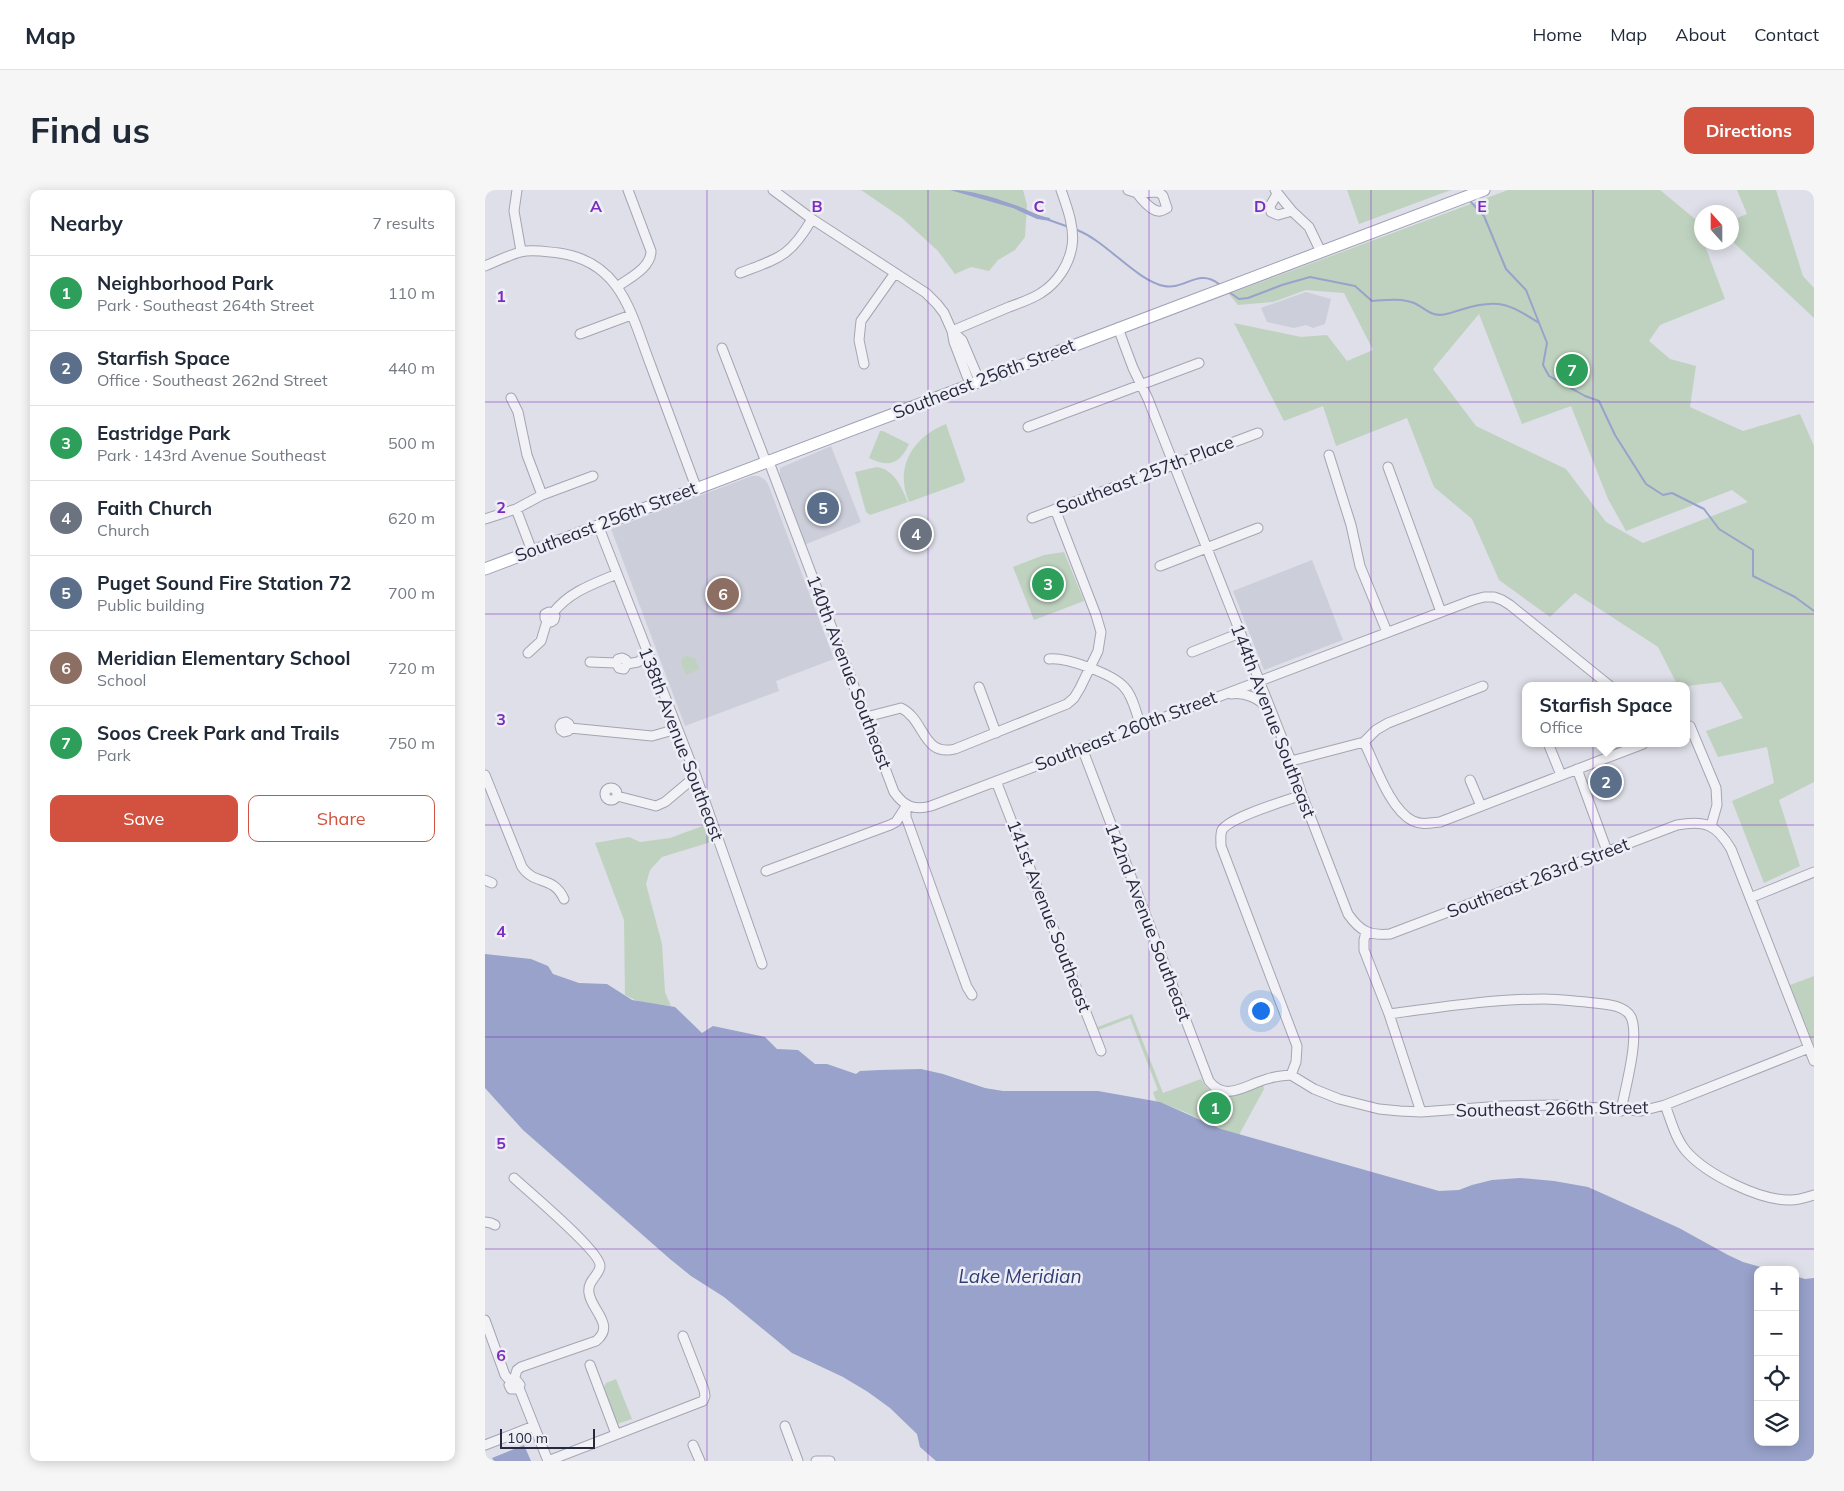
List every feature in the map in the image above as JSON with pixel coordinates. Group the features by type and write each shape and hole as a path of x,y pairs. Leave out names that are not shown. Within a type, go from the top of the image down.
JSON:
{"main road":[{"name":"Southeast 256th Street","path":"485,569 1475,193"}],"street":[{"path":"517,190 513,212 521,252"},
{"path":"617,287 651,259 651,252 628,190"},
{"path":"773,190 926,293 937,304 953,331 962,340 975,382"},
{"path":"953,331 1027,300 1041,293 1054,282 1069,259 1073,245 1073,234 1061,190"},
{"path":"1292,211 1277,215 1271,212 1270,206 1276,192 1292,211 1309,226 1321,252"},
{"path":"740,273 775,259 792,249 812,218"},
{"path":"485,266 521,252 548,252 573,255 593,263 606,273 617,287 631,315 697,487"},
{"path":"864,364 859,340 861,321 895,273"},
{"path":"580,334 631,315"},
{"name":"144th Avenue Southeast","path":"1118,328 1133,368 1142,384 1291,761 1301,795 1348,914 1366,932"},
{"name":"140th Avenue Southeast","path":"722,348 764,457 769,462 894,792 906,806 906,818 967,987 972,995"},
{"path":"1028,427 1199,363"},
{"path":"511,398 518,412 527,455 542,495"},
{"name":"Southeast 257th Place","path":"1032,518 1258,432"},
{"path":"1329,455 1351,525 1360,566 1387,632"},
{"path":"1388,467 1441,612"},
{"path":"485,519 517,508 542,495 593,476"},
{"path":"517,508 532,551"},
{"path":"866,717 901,708 912,716 930,744 937,750 946,752 1067,704 1074,698 1100,645 1099,625 1093,604 1055,509"},
{"name":"138th Avenue Southeast","path":"598,525 647,655 696,776 762,964"},
{"path":"1160,566 1259,528"},
{"path":"528,653 541,641 547,621 551,622 554,620 555,616 553,613 559,605 572,594 617,574"},
{"name":"Southeast 260th Street","path":"906,806 922,808 1484,597 1494,597 1510,605 1604,682"},
{"path":"1192,652 1240,633"},
{"path":"591,662 616,663 622,658 626,660 627,664 638,662 647,655"},
{"path":"1049,659 1067,660 1113,678 1125,688 1141,726"},
{"path":"1291,761 1364,742 1388,723 1483,686"},
{"path":"979,688 996,733"},
{"path":"1223,694 1243,694 1254,698 1265,706 1273,717"},
{"path":"1690,726 1715,788 1717,805 1711,826 1723,835 1731,849 1814,1061"},
{"path":"570,728 652,736 677,729"},
{"path":"1364,742 1393,801 1411,820 1427,824 1440,822 1634,747"},
{"path":"1549,747 1561,776"},
{"name":"142nd Avenue Southeast","path":"1082,748 1211,1085 1220,1091 1232,1092 1266,1079 1291,1075"},
{"path":"1577,769 1607,851"},
{"path":"485,774 522,867 528,874 555,886 564,899"},
{"path":"617,796 656,806 665,802 696,776"},
{"path":"1470,780 1481,806"},
{"name":"141st Avenue Southeast","path":"996,781 1101,1051"},
{"path":"1291,1075 1296,1062 1297,1046 1221,846 1222,830 1238,819 1301,795"},
{"path":"766,871 890,825 896,822 906,806"},
{"name":"Southeast 263rd Street","path":"1366,932 1384,935 1406,929 1677,825 1698,823 1711,826"},
{"path":"1750,898 1814,872"},
{"path":"1366,932 1364,950 1389,1014 1421,1112"},
{"path":"1389,1014 1461,1004 1546,998 1604,1004 1620,1008 1628,1012 1631,1018 1635,1039 1621,1111"},
{"name":"Southeast 266th Street","path":"1291,1075 1314,1089 1339,1099 1379,1109 1421,1112 1502,1106 1558,1105 1641,1111 1665,1105 1809,1048"},
{"path":"1665,1105 1676,1135 1685,1150 1701,1165 1756,1194 1775,1199 1792,1200 1814,1196"},
{"path":"514,1178 587,1245 601,1264 599,1270 589,1283 589,1294 600,1316 604,1330 603,1334 595,1341 521,1367 516,1372 515,1383"},
{"path":"485,1222 495,1226"},
{"path":"486,1324 505,1375 515,1383 548,1461 703,1401 705,1396 704,1390 683,1336"},
{"path":"590,1365 616,1434"},
{"path":"485,1445 534,1426"},
{"path":"785,1426 799,1461"},
{"path":"693,1445 700,1461"},
{"path":"815,1461 829,1460"}],"shaded area":[{"path":"1306,292 1331,299 1325,324 1313,328 1306,325 1294,328 1267,322 1261,308"},
{"path":"831,446 861,522 804,545 780,475 780,468"},
{"path":"752,476 759,476 768,484 834,659 776,681 779,691 685,726 611,529"},
{"path":"1312,560 1343,640 1264,670 1233,591"}],"green space":[{"path":"861,190 1023,190 1027,205 1025,237 1015,250 998,260 989,271 971,267 955,274 938,251 902,218"},
{"path":"1347,190 1451,190 1359,224"},
{"path":"1508,190 1660,190 1694,218 1694,250 1707,250 1725,299 1660,325 1649,341 1670,359 1696,366 1690,407 1743,431 1800,414 1814,446 1814,782 1779,800 1800,866 1764,883 1732,801 1774,783 1767,747 1718,757 1706,731 1743,718 1721,682 1690,686 1690,682 1676,682 1658,647 1575,593 1550,617 1499,580 1472,519 1434,487 1407,418 1336,446 1323,406 1284,421 1234,323 1301,337 1327,335 1347,361 1373,350 1344,293 1306,290 1273,302 1238,305 1229,294","holes":["1479,314 1522,424 1571,406 1608,499 1626,531 1732,490 1748,502 1643,543 1606,522 1566,469 1476,426 1433,369"]},
{"path":"1737,190 1776,190 1803,276 1814,288 1814,318 1739,248 1739,217 1747,214"},
{"path":"946,424 965,479 964,482 909,502 904,477 905,465 909,455 924,437"},
{"path":"880,431 909,444 898,460 882,463 869,458"},
{"path":"877,467 893,475 908,502 870,515 866,512 855,472"},
{"path":"1064,552 1084,601 1034,620 1013,567 1044,555"},
{"path":"687,656 695,658 699,669 686,675 681,662 682,658"},
{"path":"708,824 714,841 662,857 650,870 646,884 662,944 665,992 671,1006 639,1002 625,995 624,920 595,843 629,837 640,842 670,838"},
{"path":"1814,976 1814,1046 1790,985"},
{"path":"1132,1014 1163,1093 1201,1079 1207,1087 1221,1095 1246,1091 1263,1084 1264,1089 1239,1135 1156,1101 1153,1092 1158,1090 1130,1018 1096,1031 1095,1028"},
{"path":"616,1379 632,1419 617,1424 603,1389 606,1383"}],"water":[{"path":"950,190 974,193 997,199 1050,218 1050,221 1037,219 1013,208"},
{"name":"Lake Meridian","path":"485,954 531,959 548,966 553,974 579,983 607,984 632,1000 675,1007 702,1033 713,1026 765,1037 777,1049 798,1050 815,1064 827,1064 856,1074 860,1071 921,1069 985,1088 1003,1091 1098,1091 1160,1102 1221,1129 1439,1191 1459,1190 1492,1180 1520,1178 1588,1187 1679,1228 1728,1255 1757,1266 1754,1266 1754,1446 1799,1446 1799,1277 1814,1278 1814,1461 936,1461 920,1447 917,1434 890,1408 843,1377 792,1353 724,1297 691,1276 670,1259 523,1130 485,1088"},
{"path":"524,1445 531,1461 494,1461 492,1458"}],"waterway":[{"path":"1470,201 1484,216 1506,269 1526,290 1547,343 1543,365 1549,376 1585,396 1599,401 1615,435 1646,484 1663,495 1672,493 1704,509 1719,529 1753,550 1753,576 1795,597 1814,611"},
{"path":"1049,220 1066,226"},
{"path":"1077,230 1088,235 1132,269 1154,283 1172,286 1205,278 1219,284"},
{"path":"1229,292 1239,299 1248,298 1310,277 1355,286 1372,301 1409,301 1437,315 1473,306 1493,304 1510,307 1539,323"}],"place":[{"name":"Soos Creek Park and Trails","path":"1572,370"},
{"name":"Puget Sound Fire Station 72","path":"823,508"},
{"name":"Faith Church","path":"916,534"},
{"name":"Eastridge Park","path":"1048,584"},
{"name":"Meridian Elementary School","path":"723,594"},
{"name":"Starfish Space","path":"1606,782"},
{"name":"Neighborhood Park","path":"1215,1108"}]}
